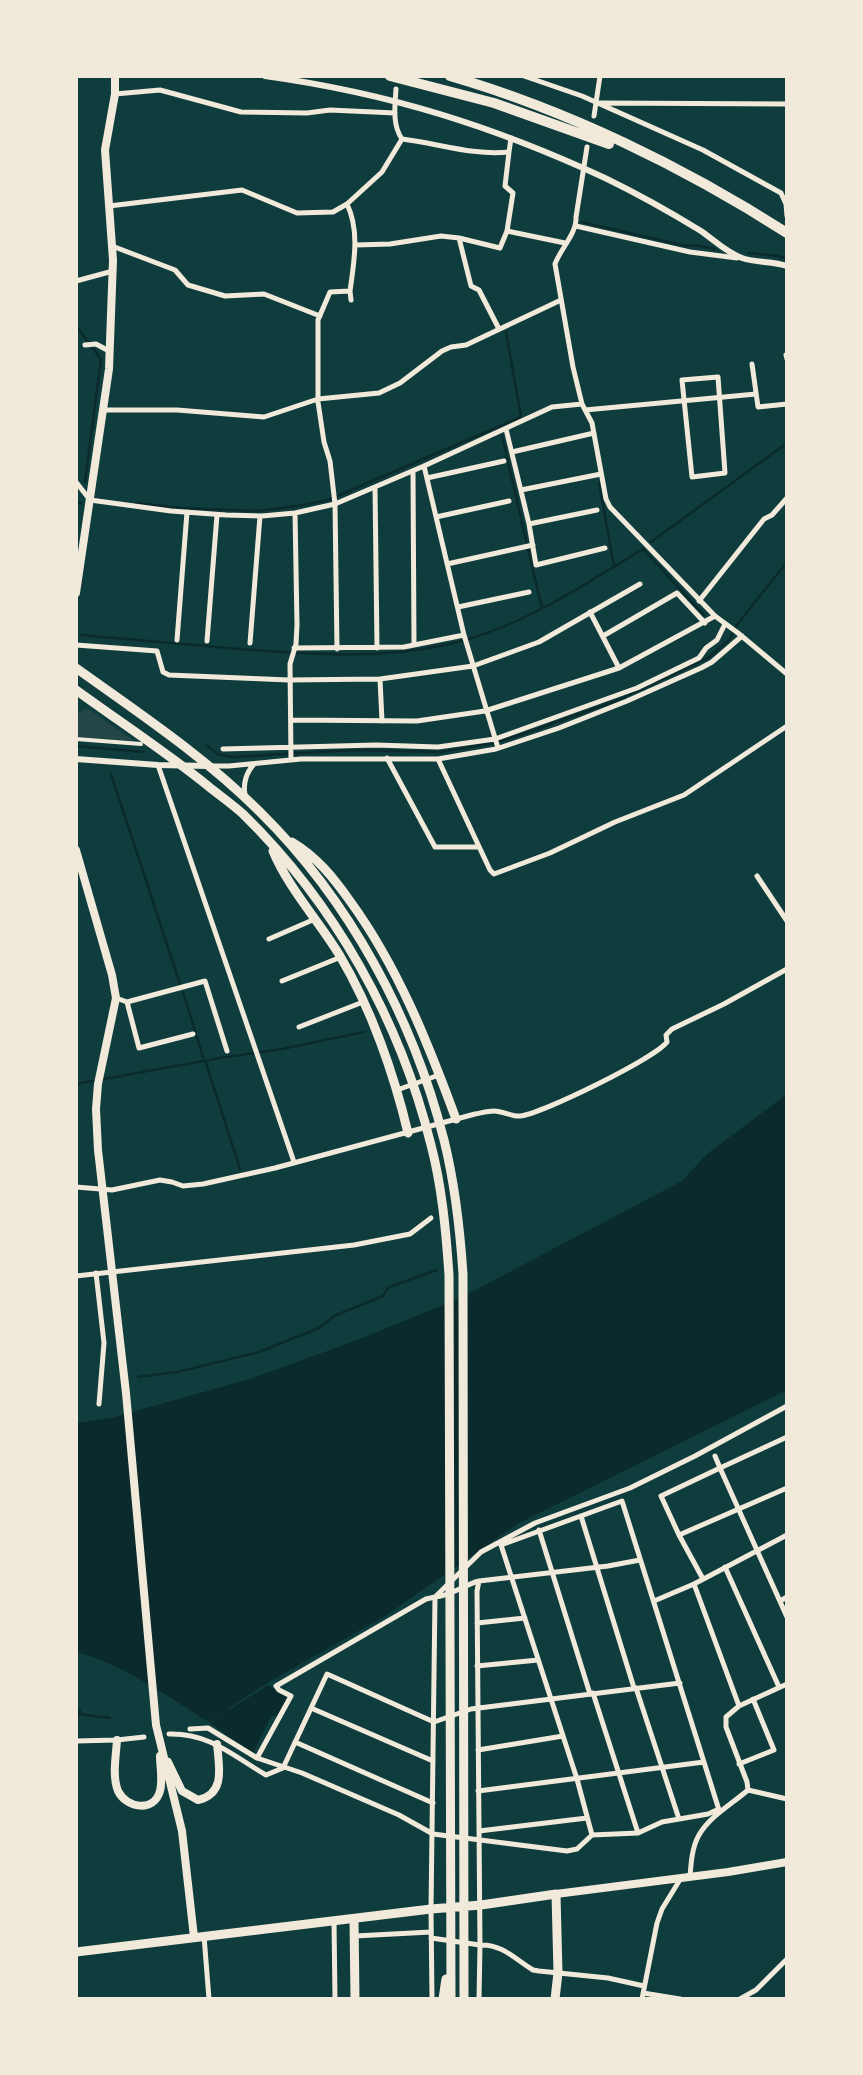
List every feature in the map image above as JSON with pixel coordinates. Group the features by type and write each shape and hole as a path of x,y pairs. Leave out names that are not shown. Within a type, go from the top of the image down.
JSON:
{"highway":[{"path":"390,76 494,103 609,144 702,183"},
{"path":"450,76 497,90 556,113 702,183 787,233"},
{"path":"76,668 209,766 245,798 285,838 313,871 342,912 382,978 420,1061 444,1142 460,1230 463,1274 464,1999"},
{"path":"76,690 183,765 242,813 268,841 329,917 370,984 392,1029 408,1071 431,1145 440,1187 446,1230 449,1275 450,1999"},
{"path":"285,838 307,851 331,874 370,929 413,1011 456,1119"},
{"path":"268,841 281,869 341,957 363,1002 397,1090 408,1132"},
{"path":"76,1952 431,1909 481,1906 556,1894 558,1973 555,1999"},
{"path":"354,1919 355,1999"},
{"path":"464,1931 470,1999"},
{"path":"443,1999 451,1932"}],"main road":[{"path":"76,594 110,351 113,271 105,150 115,94 115,76"},
{"path":"76,850 112,975 116,998 99,1080 96,1109 97,1134 127,1404 153,1696 160,1744 182,1831 194,1937"},
{"path":"117,1740 115,1777 118,1791 126,1801 135,1806 145,1805 154,1800 160,1793 160,1744"},
{"path":"160,1744 182,1791 198,1800 213,1794 216,1787 219,1773 217,1744"},
{"path":"556,1894 690,1877 787,1862"}],"street":[{"path":"265,76 396,101 456,118 512,138 658,205 704,233 732,254 743,258"},
{"path":"524,76 597,102 702,150 781,193 786,204 787,216"},
{"path":"594,116 600,77"},
{"path":"396,89 394,113 398,135 402,139 429,142 484,154 508,152"},
{"path":"115,94 160,90 241,112 307,113 330,110 394,113"},
{"path":"597,102 787,104"},
{"path":"356,245 390,244 441,236 459,238 500,248 507,231 513,193 505,186 508,152 512,138"},
{"path":"110,206 242,190 297,213 333,212 347,204 382,172 402,139"},
{"path":"586,148 576,226 555,264 573,368 582,404 594,433 601,474 610,508 699,601 787,674"},
{"path":"347,204 354,222 356,245 350,291 351,300"},
{"path":"576,226 690,252 743,258 787,266"},
{"path":"507,231 565,243"},
{"path":"459,238 471,286 479,290 499,329"},
{"path":"112,246 175,270 188,285 225,296 264,294 320,316"},
{"path":"76,281 113,271"},
{"path":"337,649 335,504 330,461 324,442 318,399 318,320 330,292 350,291"},
{"path":"103,410 177,410 264,418 318,399 378,393 400,383 442,351 451,347 466,345 561,300"},
{"path":"85,345 96,344 110,351"},
{"path":"752,364 758,407 787,404"},
{"path":"718,377 726,473 692,476 684,400 682,380 718,377"},
{"path":"585,410 756,394"},
{"path":"76,482 90,500 217,514 260,516 294,512 335,504 552,408 582,404"},
{"path":"506,429 530,524 536,565 605,548"},
{"path":"512,452 594,433"},
{"path":"427,478 504,461"},
{"path":"424,466 464,638 496,743"},
{"path":"413,471 414,645"},
{"path":"521,490 601,474"},
{"path":"376,487 378,648"},
{"path":"699,601 764,519 772,515 787,498"},
{"path":"436,517 509,502"},
{"path":"530,524 597,510"},
{"path":"177,640 187,512"},
{"path":"292,753 289,680 298,625 294,512"},
{"path":"206,641 217,514"},
{"path":"250,643 260,516"},
{"path":"448,564 533,545"},
{"path":"76,645 158,651 163,672 169,675 289,680 380,679 473,666 539,642 640,584"},
{"path":"458,607 529,592"},
{"path":"603,636 677,594 705,622"},
{"path":"590,612 619,668"},
{"path":"292,720 382,722 428,720 485,711 619,668 715,616"},
{"path":"704,660 706,648 718,640 725,624"},
{"path":"223,749 438,759 559,728 618,705 704,660 742,636"},
{"path":"294,649 378,648 464,638"},
{"path":"76,759 158,765 209,766 255,764 292,753 376,745 438,747 496,743 704,660"},
{"path":"380,679 382,722"},
{"path":"438,759 490,870 494,874 550,854 615,822 684,795 787,726"},
{"path":"76,740 141,744"},
{"path":"387,758 435,847 479,846"},
{"path":"245,798 247,774 255,764"},
{"path":"158,765 258,1052 294,1162"},
{"path":"757,876 787,921"},
{"path":"269,939 315,919"},
{"path":"282,981 341,957"},
{"path":"76,1187 112,1190 160,1180 183,1186 203,1184 493,1111 518,1117 552,1105 644,1060 664,1047 667,1042 666,1035 672,1029 787,970"},
{"path":"116,998 127,1002 205,981 226,1051"},
{"path":"127,1002 139,1048 193,1034"},
{"path":"299,1027 363,1002"},
{"path":"397,1090 439,1075"},
{"path":"76,1276 255,1257 354,1244 410,1234 430,1218"},
{"path":"96,1273 104,1343 99,1404"},
{"path":"432,1999 431,1909 435,1597 481,1552 535,1523 630,1488 695,1456 787,1406"},
{"path":"703,1579 679,1536 661,1496 787,1437"},
{"path":"715,1456 787,1617"},
{"path":"679,1536 787,1488"},
{"path":"592,1835 577,1779 501,1545 622,1501 719,1811"},
{"path":"580,1516 678,1819"},
{"path":"539,1530 638,1833"},
{"path":"654,1601 694,1584 787,1535"},
{"path":"258,1758 291,1696 279,1690 276,1686 426,1599 442,1596 465,1585 479,1581 596,1568 640,1560"},
{"path":"725,1567 780,1687"},
{"path":"479,1581 477,1591 478,1791 481,1906 479,1999"},
{"path":"694,1584 739,1706"},
{"path":"780,1601 787,1597"},
{"path":"477,1624 525,1618"},
{"path":"477,1666 538,1660"},
{"path":"169,1734 187,1734 217,1744 266,1775 284,1768 328,1674 434,1722 477,1708 680,1683"},
{"path":"748,1790 747,1782 726,1727 726,1717 739,1706 787,1684"},
{"path":"739,1764 774,1750 753,1699"},
{"path":"312,1708 433,1761"},
{"path":"190,1729 208,1728 258,1758 284,1768 302,1772 400,1815 433,1834 568,1851 578,1849 592,1835 638,1833 662,1822 719,1811"},
{"path":"478,1750 563,1736"},
{"path":"76,1741 144,1737"},
{"path":"295,1742 433,1803"},
{"path":"478,1791 704,1762"},
{"path":"690,1877 692,1856 699,1836 719,1811 748,1790 787,1799"},
{"path":"479,1831 587,1818"},
{"path":"680,1999 642,1996 657,1923 662,1909 681,1878"},
{"path":"334,1921 335,1999"},
{"path":"355,1936 431,1932"},
{"path":"204,1936 209,1999"},
{"path":"431,1938 480,1945 488,1944 503,1949 533,1970 608,1978 644,1986"},
{"path":"740,1999 756,1990 787,1959"}],"shaded area":[{"path":"84,709 90,710 134,741 76,737 76,715"},
{"path":"787,1094 787,1390 519,1523 385,1616 267,1683 228,1709 268,1685 287,1698 278,1716 271,1716 253,1753 210,1723 223,1714 209,1722 128,1673 93,1657 76,1652 76,1423 111,1418 253,1378 360,1339 460,1298 682,1181 707,1154"}],"waterway":[{"path":"582,222 686,246 695,245 715,249"},
{"path":"749,253 778,256 787,259"},
{"path":"76,326 101,359 85,482"},
{"path":"136,503 182,508 257,511 328,500 521,417 506,332"},
{"path":"502,436 542,609"},
{"path":"651,542 787,443"},
{"path":"599,483 614,566"},
{"path":"76,503 81,503"},
{"path":"81,635 297,653 357,654 415,650 472,638 517,621 560,599 643,549 704,615"},
{"path":"206,745 218,754 231,757 355,750 441,752 494,743 511,738 616,701 709,657 730,639 736,626 787,562"},
{"path":"76,746 144,752"},
{"path":"111,774 180,984"},
{"path":"183,992 203,1057"},
{"path":"76,1084 220,1058 282,1049 364,1032"},
{"path":"205,1060 240,1169"},
{"path":"138,1377 177,1372 259,1352 319,1328 334,1316 383,1296 389,1287 437,1270"},
{"path":"76,1723 80,1710"},
{"path":"78,1714 110,1718"}]}
